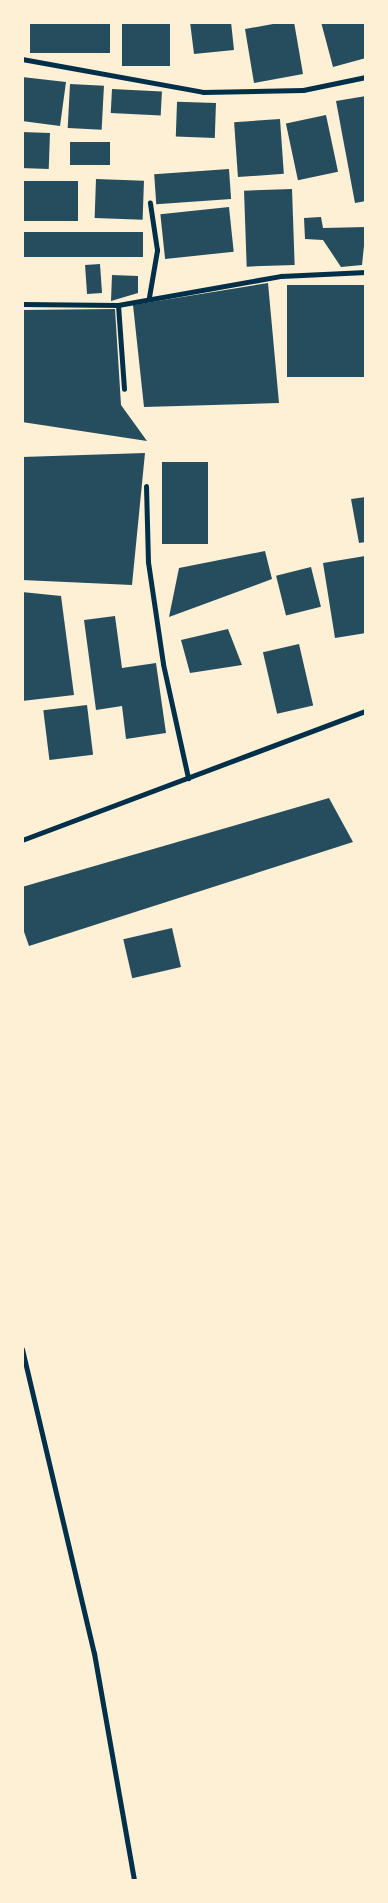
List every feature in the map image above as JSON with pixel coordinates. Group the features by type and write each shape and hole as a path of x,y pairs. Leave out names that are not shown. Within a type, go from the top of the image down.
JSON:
{"street":[{"path":"22,59 203,92 303,90 366,77"},
{"path":"149,298 157,250 150,203"},
{"path":"22,304 118,305 281,276 366,272"},
{"path":"118,305 124,390"},
{"path":"146,486 148,562 168,691 188,778"},
{"path":"22,840 366,711"},
{"path":"22,1349 94,1653 134,1880"}],"building":[{"path":"30,22 110,22 110,53 30,53"},
{"path":"122,22 170,22 170,66 122,66"},
{"path":"190,22 231,22 234,50 194,54"},
{"path":"294,22 303,74 254,83 245,29"},
{"path":"321,22 365,22 366,58 333,67"},
{"path":"22,77 66,82 60,126 22,121"},
{"path":"70,84 104,86 102,130 68,128"},
{"path":"112,89 162,92 161,116 111,113"},
{"path":"366,96 366,201 355,203 336,101"},
{"path":"177,102 216,103 215,138 176,137"},
{"path":"326,115 338,172 298,180 286,124"},
{"path":"280,119 284,174 238,177 234,122"},
{"path":"22,132 50,133 49,169 22,168"},
{"path":"70,142 110,142 110,165 70,165"},
{"path":"229,169 231,199 156,204 154,174"},
{"path":"96,179 144,181 143,220 95,218"},
{"path":"23,181 78,181 78,221 23,221"},
{"path":"292,189 295,265 247,267 244,191"},
{"path":"229,207 234,252 165,259 160,214"},
{"path":"321,217 323,228 366,227 362,265 341,267 323,240 305,239 304,218"},
{"path":"22,232 143,232 143,257 22,257"},
{"path":"100,264 102,293 87,294 85,265"},
{"path":"112,275 138,276 138,293 111,301"},
{"path":"268,283 279,403 144,407 133,305"},
{"path":"287,285 366,285 366,377 287,377"},
{"path":"115,309 121,405 147,441 22,422 22,310"},
{"path":"145,453 132,585 22,580 22,457"},
{"path":"162,462 208,462 208,544 162,544"},
{"path":"366,497 366,542 359,543 351,499"},
{"path":"265,551 272,579 169,617 179,568"},
{"path":"365,556 366,633 335,638 323,563"},
{"path":"311,567 321,607 286,615 276,576"},
{"path":"22,592 61,596 74,695 22,701"},
{"path":"115,616 122,668 156,663 166,733 126,739 122,706 96,710 84,620"},
{"path":"228,629 242,665 190,673 181,640"},
{"path":"299,644 313,705 277,714 263,652"},
{"path":"87,705 93,755 49,760 43,710"},
{"path":"329,798 353,842 29,946 22,926 22,887"},
{"path":"172,928 181,967 132,978 123,939"}]}
